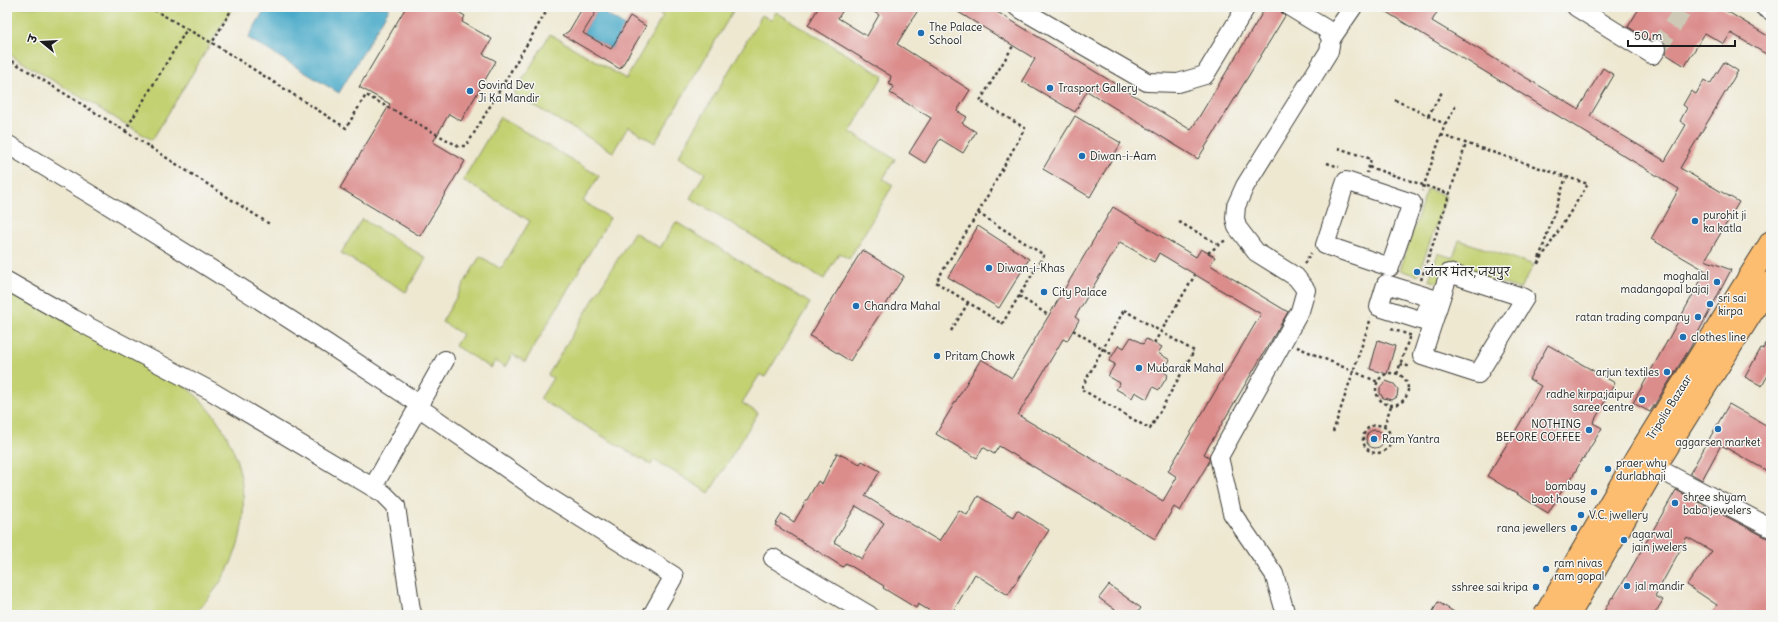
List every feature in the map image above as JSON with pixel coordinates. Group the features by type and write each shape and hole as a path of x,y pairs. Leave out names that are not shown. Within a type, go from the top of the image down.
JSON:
{"main road":[{"name":"Tripolia Bazaar","path":"1569,615 1646,462 1771,242"},
{"name":"Tripolia Bazaar","path":"1545,615 1646,462 1771,282"}],"street":[{"path":"1027,10 1147,82 1178,83 1205,76 1246,7"},
{"path":"1286,615 1274,574 1232,513 1219,457 1300,311 1306,290 1296,277 1256,252 1237,228 1235,218 1236,206 1245,186 1319,69 1329,51 1331,39 1353,7"},
{"path":"1576,7 1653,55 1657,49"},
{"path":"1764,7 1771,11"},
{"path":"1290,8 1326,29 1331,39"},
{"path":"7,144 93,195 298,323 410,398 481,451 548,497 674,576 652,615"},
{"path":"1346,181 1412,203 1390,267 1325,245 1346,181"},
{"path":"1449,273 1525,298 1478,374 1422,356 1418,338 1444,290 1449,273"},
{"path":"7,281 74,319 211,391 384,494 396,506 411,610 413,615"},
{"path":"373,487 445,360"},
{"path":"1646,462 1771,528"},
{"path":"773,558 869,615"}],"path":[{"path":"149,7 212,43 346,128 366,95 458,146 465,146 470,140 550,7"},
{"path":"212,43 233,7"},
{"path":"125,130 187,28"},
{"path":"978,213 1044,255 1002,324 936,282 978,213 1025,128 980,101 1013,46"},
{"path":"7,58 125,130 271,224"},
{"path":"1428,116 1442,92"},
{"path":"1396,100 1445,124"},
{"path":"1422,193 1445,124 1457,104"},
{"path":"1441,135 1588,184 1537,265 1566,177"},
{"path":"1420,282 1466,144"},
{"path":"1338,148 1371,159 1365,176"},
{"path":"1326,163 1342,168"},
{"path":"1368,167 1450,194"},
{"path":"1179,222 1220,245"},
{"path":"1208,253 1239,231"},
{"path":"1154,343 1195,275"},
{"path":"1414,280 1444,290"},
{"path":"1019,296 1048,315"},
{"path":"951,331 968,303"},
{"path":"1124,310 1194,351 1150,429 1081,389 1103,349 1124,310"},
{"path":"1333,432 1375,311"},
{"path":"1370,322 1376,324"},
{"path":"1390,329 1418,338 1397,374"},
{"path":"1073,330 1113,355"},
{"path":"1283,341 1378,382"},
{"path":"1388,374 1397,374 1406,383 1407,394 1402,402 1391,406 1384,404 1377,396 1376,390 1378,382 1383,376 1388,374"},
{"path":"1384,426 1391,406"},
{"path":"1372,426 1384,426 1391,436 1390,446 1387,450 1380,454 1370,452 1363,445 1362,440 1365,432 1372,426"}],"green space":[{"path":"7,7 233,7 152,140 7,53"},
{"path":"649,7 726,7 733,11 655,143 628,127 613,152 514,94 550,34 626,79 663,16"},
{"path":"776,12 883,76 850,132 895,159 883,179 893,185 849,259 839,253 824,279 690,198 705,173 678,157 762,15 771,20"},
{"path":"500,117 599,176 583,201 610,218 525,362 512,354 505,367 495,361 491,368 455,346 462,334 442,322 480,256 501,269 530,221 463,180"},
{"path":"1427,189 1446,196 1418,276 1400,270"},
{"path":"362,219 426,258 406,292 341,253"},
{"path":"676,222 810,303 765,377 760,374 742,403 758,413 709,493 654,460 651,465 540,399 553,378 548,375 634,232 660,248"},
{"path":"1459,240 1534,265 1520,289 1453,268 1448,286 1429,280 1438,253 1453,258"},
{"path":"7,277 182,384 197,396 210,410 230,442 241,477 243,496 243,515 238,544 220,583 212,594 192,615 7,615"}],"water":[{"path":"266,7 390,7 339,93 248,38"},
{"path":"598,9 625,26 611,49 583,33"}],"building":[{"path":"406,7 450,7 465,16 462,22 492,39 483,54 496,61 461,121 449,114 433,142 465,161 420,236 340,188 390,104 359,87"},
{"path":"583,7 599,7 583,33 611,49 630,16 646,26 620,69 563,35 569,31"},
{"path":"819,7 845,7 838,18 867,36 879,15 866,7 920,7 897,44 970,90 957,111 967,117 962,123 976,132 963,153 940,139 925,163 909,153 931,118 890,93 894,87 889,84 891,76 808,25"},
{"path":"950,7 989,7 1191,130 1266,7 1280,7 1281,12 1285,16 1198,159 1087,91 1075,112 1022,81 1035,59"},
{"path":"1378,7 1440,7 1432,21 1578,109 1603,68 1614,75 1590,116 1665,161 1686,125 1680,121 1687,108 1683,105 1691,91 1696,94 1704,80 1710,84 1724,62 1738,71 1680,168 1739,202 1705,260 1731,270 1690,348 1650,412 1633,403 1706,271 1651,239 1679,189"},
{"path":"1640,7 1720,7 1771,38 1771,57 1731,33 1724,44 1705,33 1685,66 1666,54 1667,45 1663,41 1657,39 1651,41 1628,27"},
{"name":"Diwan-i-Aam","path":"1075,116 1121,143 1090,197 1043,169"},
{"path":"1113,207 1196,257 1201,249 1215,257 1210,265 1288,312 1204,454 1209,457 1209,462 1180,511 1174,507 1155,539 999,446 994,454 983,447 977,458 936,434 981,359 1012,378","holes":["1120,242 1154,262 1159,253 1261,314 1168,471 1177,477 1163,501 1018,415 1063,339 1067,341 1079,320 1075,317"]},
{"name":"Diwan-i-Khas","path":"978,226 1029,259 999,308 948,277"},
{"name":"Chandra Mahal","path":"862,250 904,276 850,361 810,336"},
{"path":"1771,335 1771,370 1762,386 1745,377 1761,348 1763,349"},
{"name":"Mubarak Mahal","path":"1131,337 1143,344 1146,339 1162,347 1158,353 1170,360 1163,371 1168,375 1159,390 1153,387 1147,399 1135,392 1132,398 1116,389 1120,383 1108,376 1115,364 1109,361 1119,345 1124,348"},
{"path":"1378,340 1395,346 1387,374 1370,369"},
{"path":"1548,345 1615,383 1593,423 1602,428 1548,513 1487,476 1519,425 1541,386 1529,379"},
{"name":"Ram Yantra","path":"1386,381 1394,384 1398,389 1397,397 1392,400 1383,398 1380,393 1380,388"},
{"path":"1729,404 1771,428 1771,473 1721,445 1702,480 1690,473"},
{"name":"Ram Yantra","path":"1371,430 1379,430 1384,435 1382,446 1379,448 1371,448 1366,443 1366,435"},
{"path":"837,453 860,464 862,461 880,471 865,496 939,541 959,510 967,515 978,496 1013,517 1017,510 1049,530 1008,595 975,574 951,615 937,615 918,604 916,608 883,588 884,586 846,563 843,567 775,525 782,514 794,522 818,481 822,484","holes":["856,506 884,523 862,559 834,542"]},
{"path":"1676,490 1771,540 1771,615 1711,615 1717,605 1687,585 1712,551 1687,537 1655,596 1663,600 1654,615 1602,615 1612,597 1613,598 1625,579"},
{"path":"1109,585 1141,608 1136,615 1122,615 1099,598"},
{"path":"1438,602 1459,615 1431,615"}],"tunnel":[{"path":"1657,49 1685,7"}],"place":[{"name":"The Palace School","path":"921,33"},
{"name":"Trasport Gallery","path":"1050,88"},
{"name":"Govind Dev Ji Ka Mandir","path":"470,91"},
{"name":"Diwan-i-Aam","path":"1082,156"},
{"name":"purohit ji ka katla","path":"1695,221"},
{"name":"Diwan-i-Khas","path":"989,268"},
{"name":"जंतर मंतर, जयपुर","path":"1417,272"},
{"name":"moghalal madangopal bajaj","path":"1717,282"},
{"name":"City Palace","path":"1044,292"},
{"name":"sri sai kirpa","path":"1710,304"},
{"name":"Chandra Mahal","path":"856,306"},
{"name":"ratan trading company","path":"1698,317"},
{"name":"clothes line","path":"1683,337"},
{"name":"Pritam Chowk","path":"937,356"},
{"name":"Mubarak Mahal","path":"1139,368"},
{"name":"arjun textiles","path":"1667,372"},
{"name":"radhe kirpa;jaipur saree centre","path":"1642,400"},
{"name":"aggarsen market","path":"1718,429"},
{"name":"NOTHING BEFORE COFFEE","path":"1589,430"},
{"name":"Ram Yantra","path":"1374,439"},
{"name":"praer why durlabhaji","path":"1608,469"},
{"name":"bombay boot house","path":"1594,492"},
{"name":"shree shyam baba jewelers","path":"1675,503"},
{"name":"V.C. jwellery","path":"1581,515"},
{"name":"rana jewellers","path":"1574,528"},
{"name":"agarwal jain jwelers","path":"1624,540"},
{"name":"ram nivas ram gopal","path":"1546,569"},
{"name":"jal mandir","path":"1627,586"},
{"name":"sshree sai kripa","path":"1536,587"}]}
